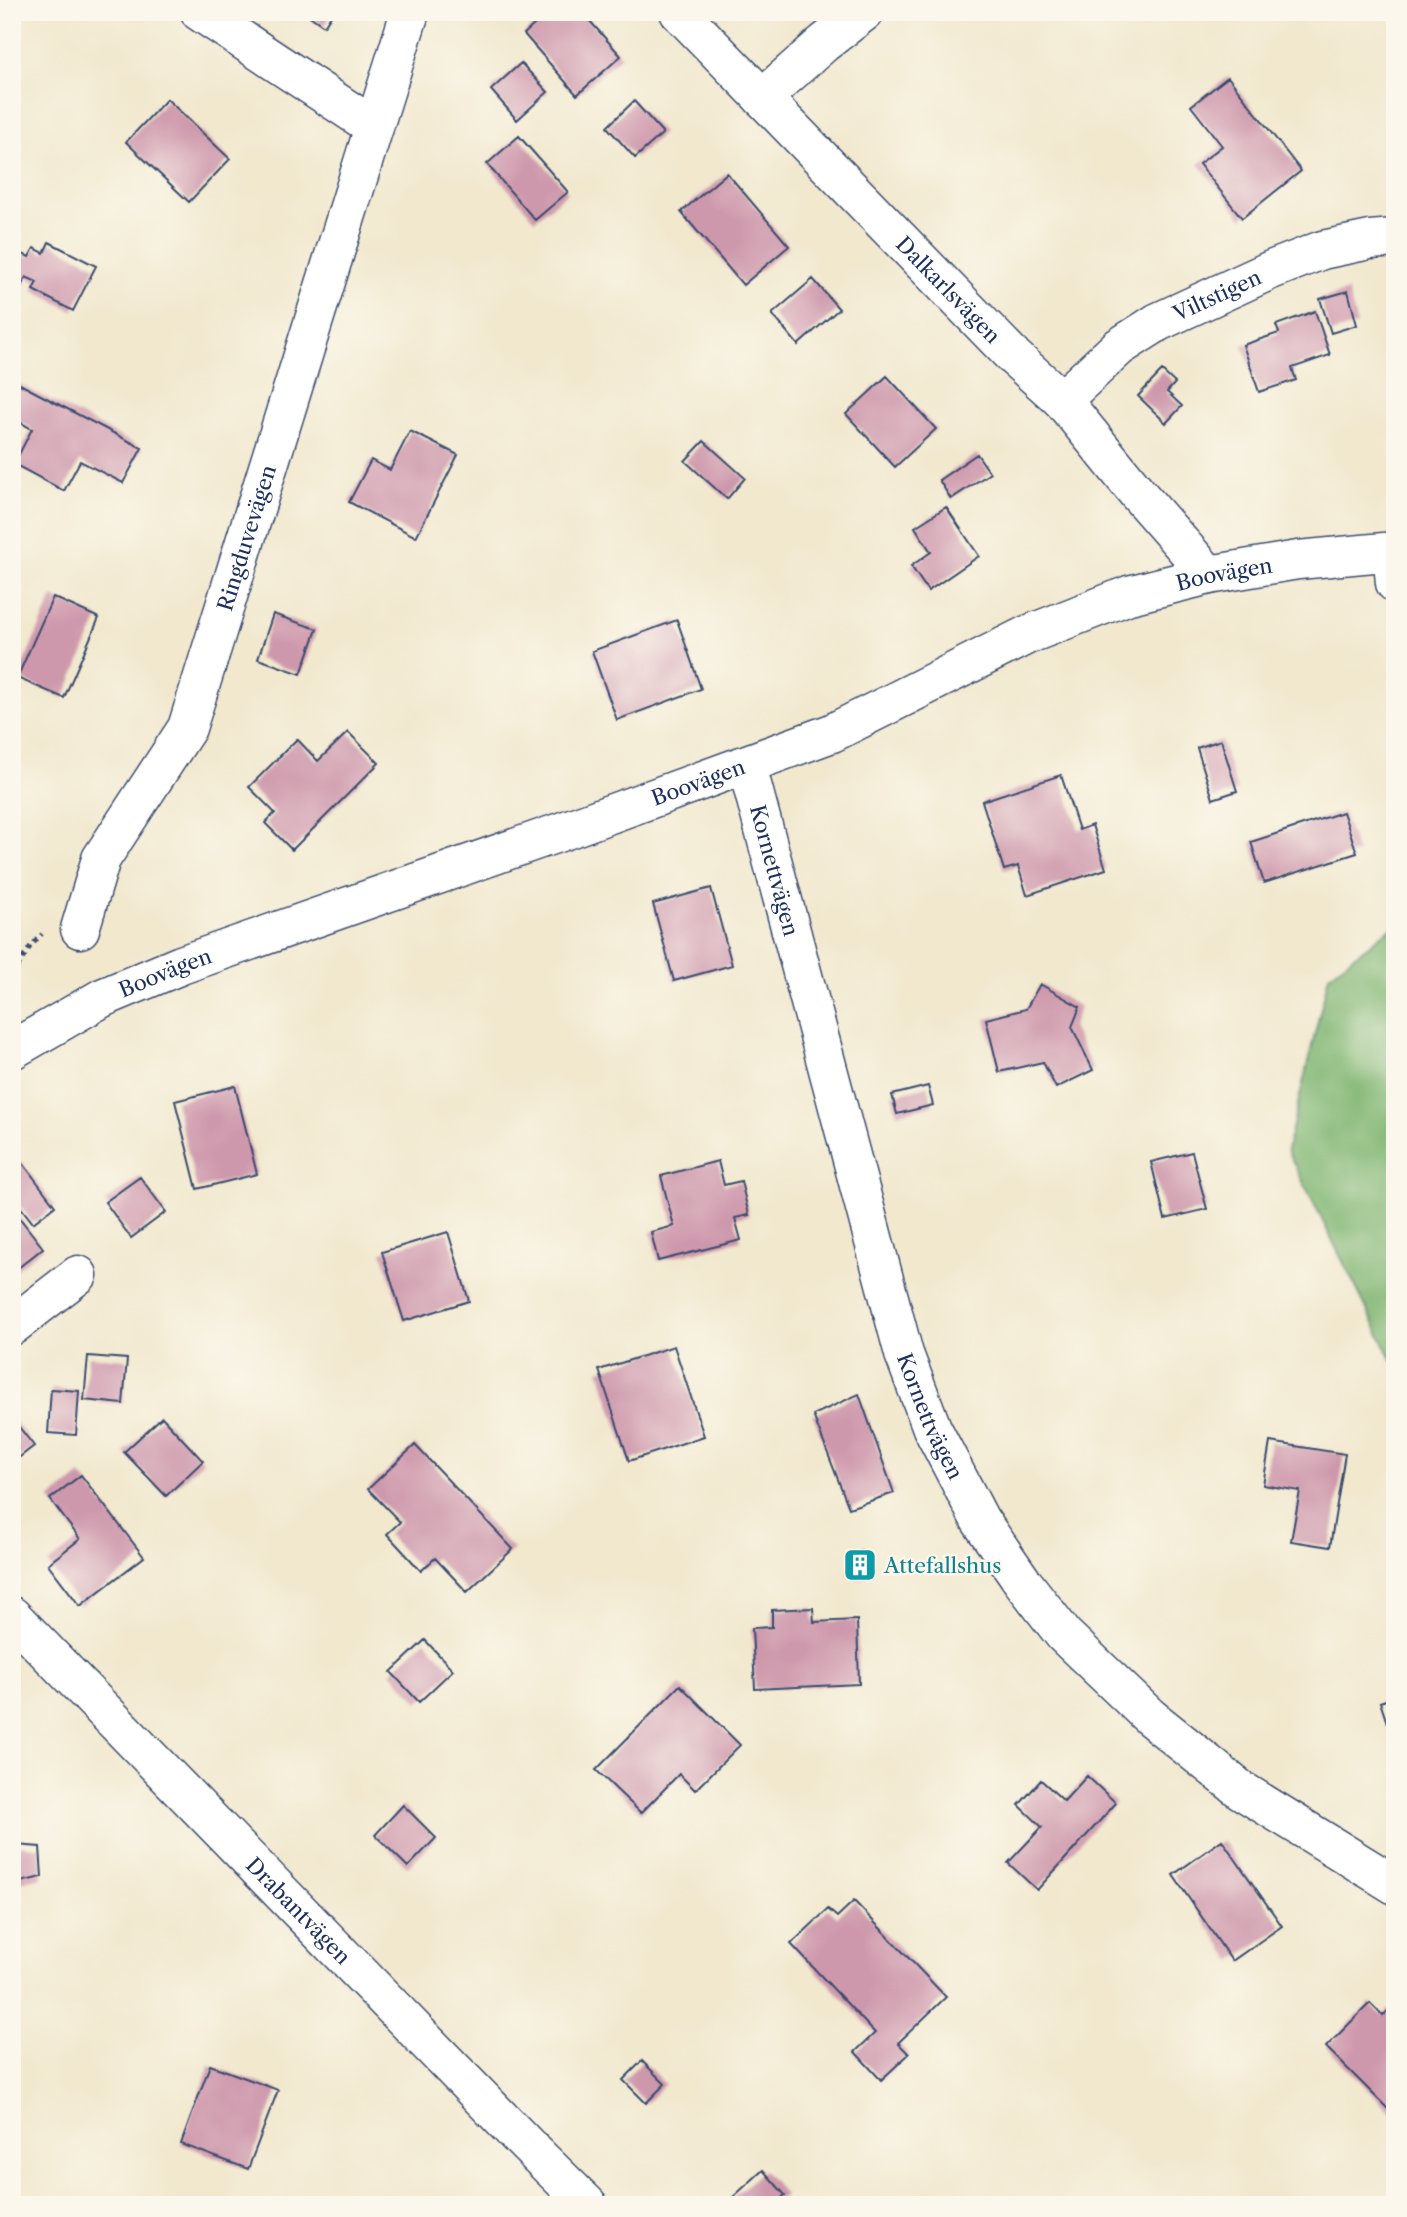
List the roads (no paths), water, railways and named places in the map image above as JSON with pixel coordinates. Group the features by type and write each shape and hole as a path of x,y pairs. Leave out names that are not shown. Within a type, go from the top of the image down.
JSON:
{"street":[{"path":"200,12 374,127"},
{"name":"Ringduvevägen","path":"80,929 101,859 187,728 410,12"},
{"name":"Dalkarlsvägen","path":"678,12 1015,358 1062,400 1139,495 1209,575"},
{"path":"762,98 864,12"},
{"name":"Viltstigen","path":"1062,400 1119,347 1158,322 1271,270 1322,250 1395,238"},
{"name":"Boovägen","path":"12,1050 102,998 181,965 747,766 832,733 1027,635 1129,595 1209,575 1298,560 1394,562"},
{"name":"Kornettvägen","path":"747,766 904,1354 932,1428 980,1520 1064,1635 1150,1717 1241,1790 1395,1885"},
{"path":"12,1326 78,1275"},
{"name":"Drabantvägen","path":"12,1616 588,2205"}],"place":[{"name":"Attefallshus","path":"860,1565"}]}
